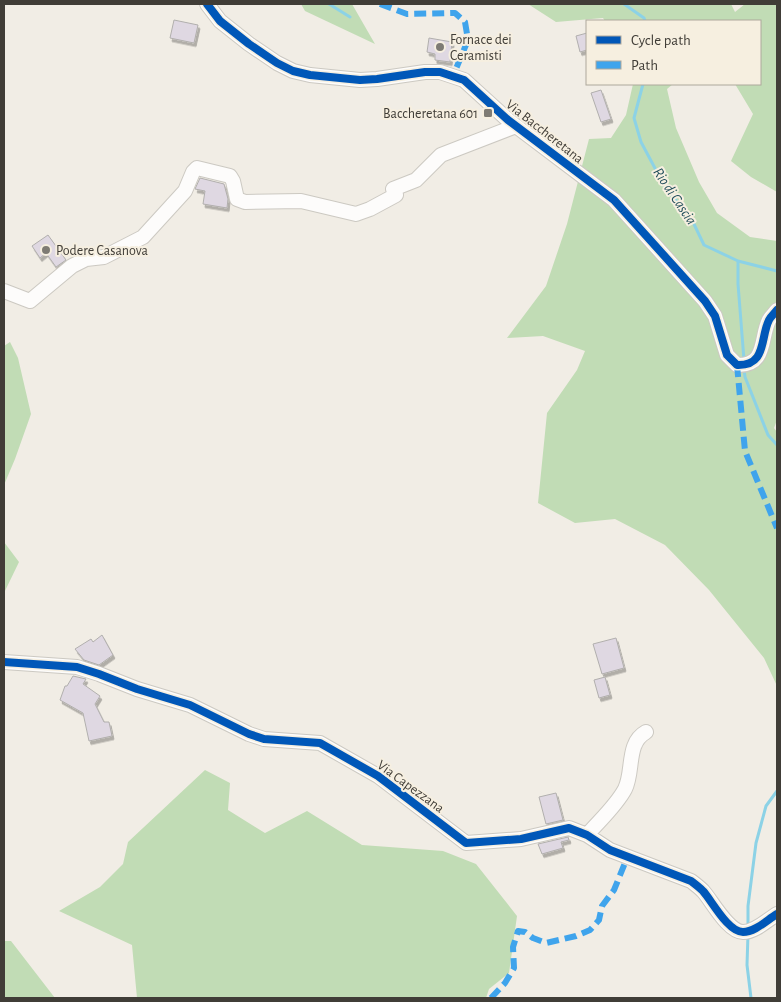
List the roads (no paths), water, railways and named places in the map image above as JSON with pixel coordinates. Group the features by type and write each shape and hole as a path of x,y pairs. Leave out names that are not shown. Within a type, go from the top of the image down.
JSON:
{"street":[{"name":"Via Baccheretana","path":"207,4 220,21 249,44 277,63 293,71 360,80 440,72 464,80 516,126 614,200 705,301 714,316 727,355 733,362 745,364 759,354 769,319 777,310"},
{"path":"4,291 30,301 72,266 86,259 104,257 143,237 185,191 193,172 197,168 230,176 237,199 245,202 301,201 356,214 396,195 393,189 416,180 441,155 516,126"},
{"name":"Via Capezzana","path":"4,662 76,667 137,689 190,705 249,734 264,739 320,743 378,776 466,843 521,839 569,828 587,835 610,850 690,882 702,890 729,925 736,931 752,930 777,914"},
{"path":"587,835 626,788 635,741 646,732"}],"waterway":[{"path":"329,4 350,17"},
{"name":"Rio di Cascia","path":"624,4 645,20"},
{"name":"Rio di Cascia","path":"643,85 634,118 641,142 665,187 692,220 704,245 738,261 777,271"},
{"path":"738,261 744,360"},
{"path":"744,369 745,377 768,435 777,445"},
{"path":"748,928 748,906 756,843 766,806 777,791"},
{"path":"748,934 747,965 751,998"}],"place":[{"name":"Fornace dei Ceramisti","path":"440,47"},
{"name":"Baccheretana 601","path":"488,113"},
{"name":"Podere Casanova","path":"46,250"}]}
